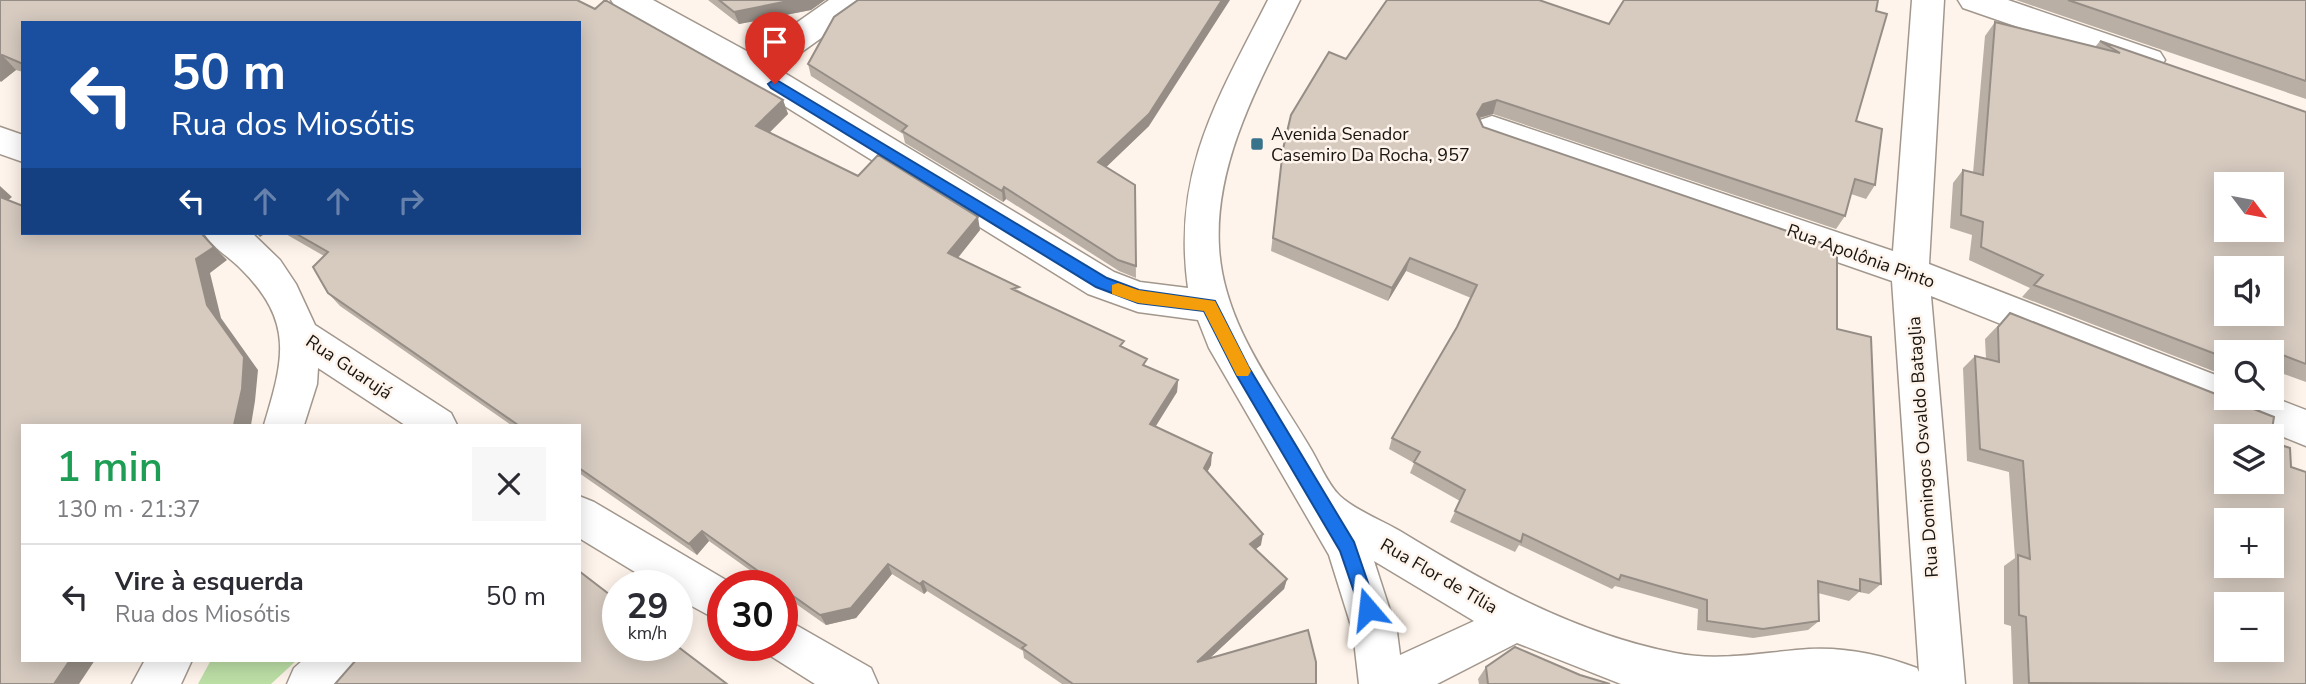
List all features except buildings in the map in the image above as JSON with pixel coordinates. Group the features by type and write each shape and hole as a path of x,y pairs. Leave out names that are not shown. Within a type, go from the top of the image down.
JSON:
{"street":[{"path":"627,0 753,70 1101,283 1138,296 1209,306"},
{"path":"753,70 852,0"},
{"path":"1284,0 1230,111 1210,163 1202,199 1204,279 1209,306 1242,371 1348,548 1375,632 1382,684"},
{"name":"Rua Domingos Osvaldo Bataglia","path":"1928,0 1910,272 1942,684"},
{"path":"1974,0 2175,69"},
{"name":"Rua Apolônia Pinto","path":"1492,129 1910,272 2214,392"},
{"path":"0,140 21,148"},
{"name":"Rua Guarujá","path":"226,235 237,241 267,271 283,295 301,336 435,424"},
{"path":"284,424 297,384 301,336"},
{"name":"Rua Apolônia Pinto","path":"2260,410 2306,428"},
{"name":"Rua Flor de Tília","path":"1327,509 1516,620 1562,642 1625,664 1680,677 1722,680 1812,671 1844,672 1901,684"},
{"path":"581,516 707,592"},
{"name":"Rua Flor de Tília","path":"1388,684 1486,638 1516,620"},
{"path":"798,648 855,684"},
{"path":"155,684 169,662"},
{"path":"310,684 332,662"}],"green space":[{"path":"210,662 295,662 271,684 198,684"}],"slow traffic":[{"path":"1118,289 1138,296 1209,306 1243,371"}],"place":[{"name":"Avenida Senador Casemiro Da Rocha, 957","path":"1257,144"}],"route":[{"path":"775,84 1101,283 1138,296 1209,306 1242,371 1348,548 1368,609"}]}
